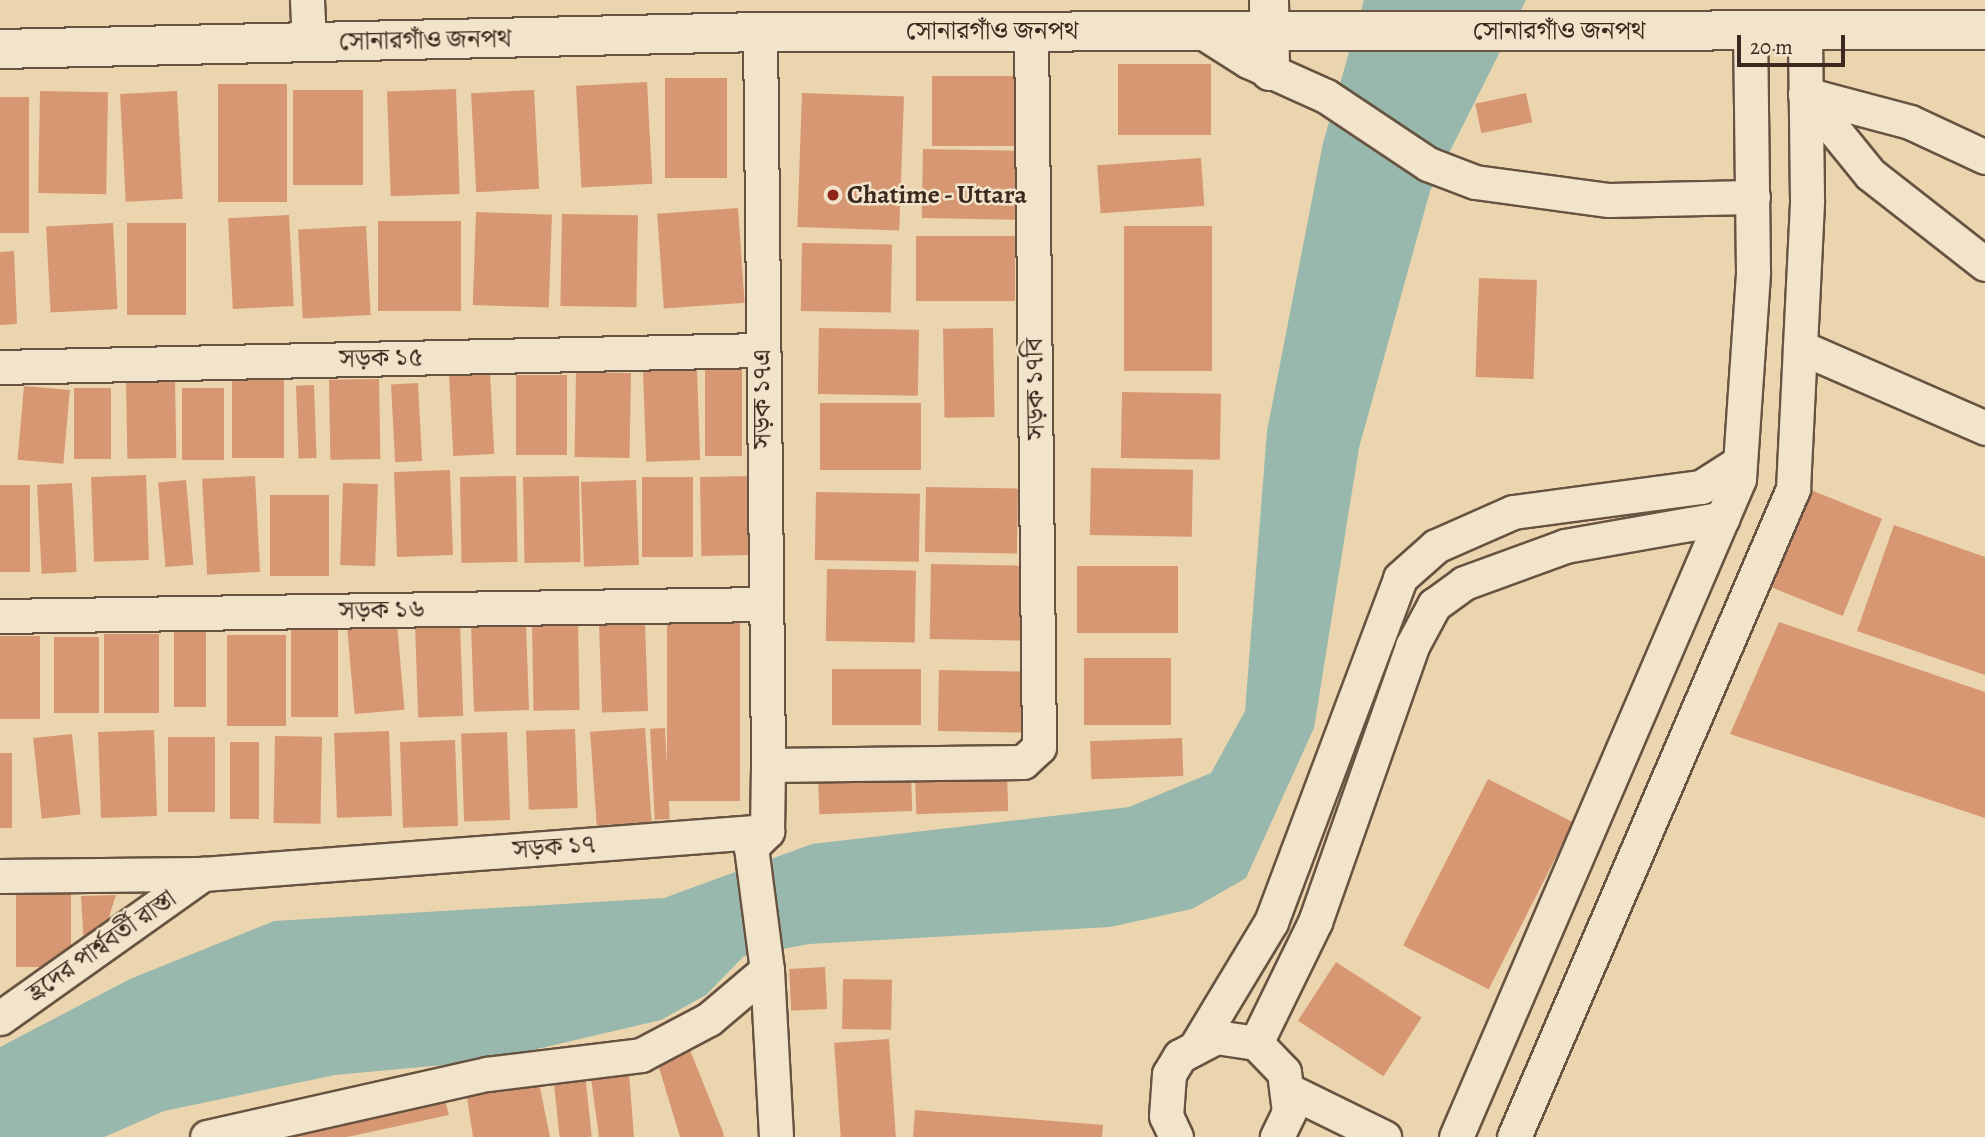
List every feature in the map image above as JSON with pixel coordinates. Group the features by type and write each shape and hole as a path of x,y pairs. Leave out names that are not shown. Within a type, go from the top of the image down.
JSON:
{"main road":[{"name":"সোনারগাঁও জনপথ","path":"0,49 760,32 1031,30 1201,15 1269,15 1326,31 1805,31 1867,16 1985,30"},
{"path":"1269,15 1270,71"}],"street":[{"path":"307,0 309,42"},
{"path":"1201,15 1270,71 1326,96 1428,164 1475,182 1609,200 1753,197"},
{"name":"সড়ক ১৭বি","path":"768,765 1023,762 1039,747 1031,30"},
{"path":"1456,1137 1723,518 1741,462 1753,197 1751,31"},
{"path":"1514,1137 1793,489 1800,347 1805,31"},
{"name":"সড়ক ১৭এ","path":"760,32 764,604 768,765"},
{"path":"1805,94 1910,122 1985,157"},
{"path":"1805,94 1870,174 1985,264"},
{"path":"1800,347 1985,428"},
{"name":"সড়ক ১৫","path":"0,367 762,350"},
{"path":"1198,1043 1271,922 1400,578 1436,546 1513,512 1701,487 1741,462"},
{"path":"1256,1043 1315,922 1412,646 1434,605 1464,583 1565,546 1723,518"},
{"name":"সড়ক ১৬","path":"0,616 764,604"},
{"path":"768,765 759,839 776,1137"},
{"name":"সড়ক ১৭","path":"0,876 203,874 759,839"},
{"name":"হ্রদের পার্শ্ববর্তী রাস্তা","path":"0,1018 203,874"},
{"path":"207,1137 487,1074 641,1055 709,1019 767,965"},
{"path":"1176,1137 1164,1095 1180,1056 1198,1043 1216,1037 1256,1043 1273,1055 1290,1091 1289,1112 1277,1137"},
{"path":"1290,1091 1384,1137"}],"water":[{"path":"1364,0 1526,0 1430,191 1359,448 1314,728 1246,878 1192,909 1110,927 809,944 744,956 706,995 661,1020 486,1061 335,1075 164,1111 104,1137 0,1137 0,1047 130,979 274,921 664,898 812,844 1129,807 1211,773 1245,711 1267,431 1323,143"}],"building":[{"path":"1118,64 1211,64 1211,135 1118,135"},
{"path":"932,76 1015,76 1015,146 932,146"},
{"path":"665,78 727,78 727,178 665,178"},
{"path":"647,82 652,184 581,188 576,86"},
{"path":"218,84 287,84 287,202 218,202"},
{"path":"456,89 460,194 391,196 387,91"},
{"path":"293,90 363,90 363,185 293,185"},
{"path":"534,90 539,189 476,192 471,93"},
{"path":"40,91 108,92 106,194 38,193"},
{"path":"177,91 183,199 126,202 120,94"},
{"path":"802,93 904,97 899,230 797,227"},
{"path":"1526,93 1532,122 1481,133 1475,104"},
{"path":"0,97 29,97 29,233 0,233"},
{"path":"923,149 1017,151 1016,220 922,218"},
{"path":"1201,158 1204,206 1101,213 1097,165"},
{"path":"738,208 745,303 664,308 657,214"},
{"path":"476,212 552,215 549,308 473,305"},
{"path":"562,214 638,215 636,307 560,306"},
{"path":"289,215 294,306 233,309 228,218"},
{"path":"378,221 461,221 461,311 378,311"},
{"path":"113,223 118,309 51,312 46,227"},
{"path":"127,223 186,223 186,315 127,315"},
{"path":"366,226 371,315 303,318 298,230"},
{"path":"1124,226 1212,226 1212,371 1124,371"},
{"path":"916,236 1015,236 1015,301 916,301"},
{"path":"802,243 892,245 891,313 801,311"},
{"path":"14,251 17,324 0,325 0,252"},
{"path":"1479,278 1537,280 1534,379 1476,377"},
{"path":"819,328 919,330 918,396 818,394"},
{"path":"993,328 995,417 945,418 943,329"},
{"path":"705,368 742,368 742,456 705,456"},
{"path":"697,369 700,460 646,462 643,371"},
{"path":"576,372 631,373 630,458 575,457"},
{"path":"490,373 494,454 453,456 449,375"},
{"path":"516,375 567,375 567,455 516,455"},
{"path":"232,378 284,378 284,458 232,458"},
{"path":"379,379 380,459 330,460 329,380"},
{"path":"175,380 176,458 127,459 126,381"},
{"path":"418,383 422,461 395,462 391,384"},
{"path":"314,385 317,458 299,459 296,386"},
{"path":"24,386 70,390 63,464 18,460"},
{"path":"74,388 111,388 111,459 74,459"},
{"path":"182,388 224,388 224,460 182,460"},
{"path":"1122,392 1221,394 1220,460 1121,458"},
{"path":"820,403 921,403 921,470 820,470"},
{"path":"1091,468 1193,470 1192,537 1090,535"},
{"path":"450,470 453,555 397,557 394,472"},
{"path":"146,475 149,560 94,562 91,477"},
{"path":"255,476 260,572 207,575 202,479"},
{"path":"516,476 518,562 462,563 460,477"},
{"path":"579,476 581,562 525,563 523,477"},
{"path":"751,476 752,555 701,556 700,477"},
{"path":"642,477 693,477 693,557 642,557"},
{"path":"186,480 193,565 166,567 158,482"},
{"path":"636,480 639,565 584,567 581,482"},
{"path":"72,483 77,572 42,574 37,485"},
{"path":"343,483 378,484 375,566 340,565"},
{"path":"0,485 30,485 30,572 0,572"},
{"path":"926,487 1018,489 1017,554 925,552"},
{"path":"1806,488 1882,519 1843,616 1767,585"},
{"path":"816,492 920,494 919,562 815,560"},
{"path":"270,495 329,495 329,576 270,576"},
{"path":"1894,525 1985,557 1985,675 1857,631"},
{"path":"931,564 1022,566 1021,641 930,639"},
{"path":"1077,566 1178,566 1178,633 1077,633"},
{"path":"827,569 916,571 915,643 826,641"},
{"path":"578,622 580,710 534,711 532,623"},
{"path":"1779,622 1985,692 1985,818 1730,734"},
{"path":"645,623 648,711 602,713 599,625"},
{"path":"667,623 740,623 740,801 667,801"},
{"path":"397,624 404,710 355,714 347,628"},
{"path":"460,624 463,716 418,718 415,626"},
{"path":"526,624 529,710 474,712 471,626"},
{"path":"291,628 338,628 338,717 291,717"},
{"path":"174,630 206,630 206,707 174,707"},
{"path":"104,634 159,634 159,713 104,713"},
{"path":"227,635 286,635 286,726 227,726"},
{"path":"0,636 40,636 40,719 0,719"},
{"path":"54,637 99,637 99,713 54,713"},
{"path":"1084,658 1171,658 1171,725 1084,725"},
{"path":"832,669 921,669 921,725 832,725"},
{"path":"939,670 1026,672 1025,733 938,731"},
{"path":"645,728 652,822 597,826 590,732"},
{"path":"665,728 670,819 655,820 650,729"},
{"path":"575,729 578,808 529,810 526,731"},
{"path":"154,730 157,816 101,818 98,732"},
{"path":"389,731 392,816 337,818 334,733"},
{"path":"507,732 510,820 464,822 461,734"},
{"path":"72,734 80,815 42,819 33,738"},
{"path":"275,736 322,737 320,824 273,823"},
{"path":"168,737 215,737 215,812 168,812"},
{"path":"1182,738 1183,776 1091,779 1090,741"},
{"path":"455,740 458,826 403,828 400,742"},
{"path":"230,742 259,742 259,819 230,819"},
{"path":"0,753 12,753 12,828 0,828"},
{"path":"911,774 912,811 819,814 818,777"},
{"path":"1007,774 1008,811 916,814 915,777"},
{"path":"1488,779 1574,823 1489,989 1403,946"},
{"path":"16,884 71,884 71,967 16,967"},
{"path":"116,895 100,945 84,946 81,896"},
{"path":"1336,962 1422,1018 1383,1076 1298,1021"},
{"path":"825,967 827,1009 791,1011 789,969"},
{"path":"843,979 892,980 891,1030 842,1029"},
{"path":"683,1033 724,1137 680,1137 651,1041"},
{"path":"889,1039 896,1137 841,1137 834,1043"},
{"path":"583,1054 592,1137 560,1137 551,1057"},
{"path":"537,1073 550,1137 473,1137 465,1085"},
{"path":"629,1073 634,1137 599,1137 591,1078"},
{"path":"443,1092 449,1115 347,1137 239,1137"},
{"path":"915,1110 1103,1125 1102,1137 913,1137"}],"place":[{"name":"Chatime - Uttara","path":"833,195"}]}
